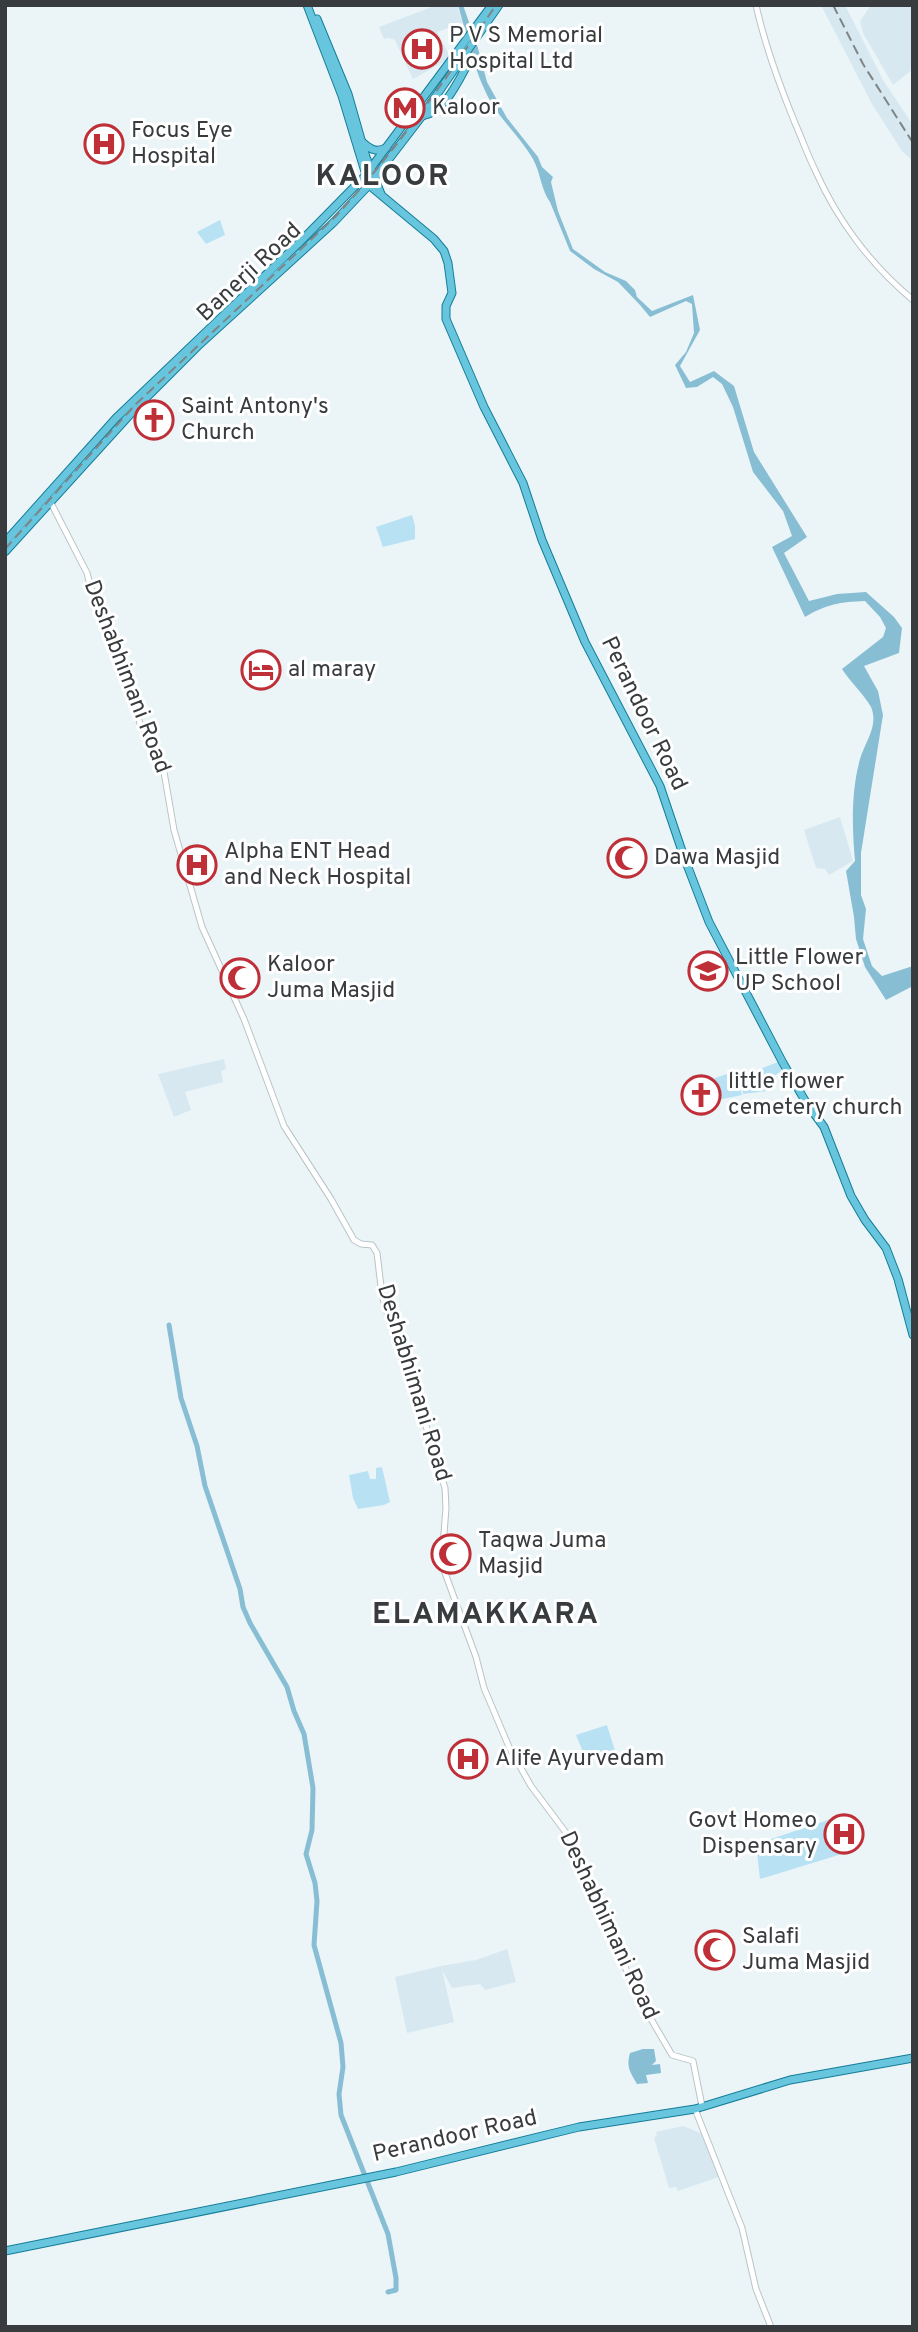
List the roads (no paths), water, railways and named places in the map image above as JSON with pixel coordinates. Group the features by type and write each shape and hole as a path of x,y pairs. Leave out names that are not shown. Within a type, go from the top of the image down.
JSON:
{"main road":[{"path":"309,5 348,94 348,106 368,172"},
{"path":"309,5 362,142 369,184"},
{"name":"Banerji Road","path":"300,248 368,172 443,79 467,55 492,5"},
{"name":"Banerji Road","path":"5,552 116,418 369,184 422,116 466,43 499,5"},
{"path":"422,116 438,109 453,90 470,60 467,55"},
{"path":"362,142 372,150 389,146"},
{"name":"Perandoor Road","path":"368,172 374,177 382,195"},
{"name":"Perandoor Road","path":"369,184 434,239 444,251 452,293 445,311 451,328 484,407 523,482 541,538 585,642 660,786 709,922 778,1054 807,1104 824,1127 851,1196 886,1248 896,1272 913,1335"},
{"path":"341,201 349,205"},
{"name":"Banerji Road","path":"5,542 49,500"},
{"name":"Perandoor Road","path":"5,2251 396,2172 579,2127 698,2107 790,2080 913,2058"}],"street":[{"path":"756,5 777,79 822,185 855,238 890,281 913,300"},
{"name":"Deshabhimani Road","path":"49,500 87,573 96,607 113,637 117,655 132,691 140,724 160,760 174,830 202,927 244,1019 284,1126 331,1199 349,1234 361,1244 372,1245 377,1253 382,1295 388,1316 404,1366 416,1385 445,1488 442,1559 445,1573 476,1657 484,1688 509,1747 531,1786 570,1838 637,1995 672,2056 693,2061 698,2107"},
{"path":"698,2107 742,2228 756,2289 771,2327"}],"waterway":[{"path":"169,1325 181,1398 197,1446 205,1486 240,1589 243,1607 287,1687 304,1734 313,1788 312,1830 306,1854 315,1883 317,1901 314,1945 341,2043 341,2115 388,2234 396,2278 396,2290 388,2292"}],"railway":[{"path":"5,549 135,405 335,217 379,167 420,114 496,5"},
{"path":"833,5 863,64 913,143"}],"place":[{"name":"P V S Memorial Hospital Ltd","path":"422,49"},
{"name":"Kaloor","path":"405,108"},
{"name":"Focus Eye Hospital","path":"104,144"},
{"name":"Saint Antony's Church","path":"154,420"},
{"name":"al maray","path":"261,670"},
{"name":"Dawa Masjid","path":"627,858"},
{"name":"Alpha ENT Head and Neck Hospital","path":"197,865"},
{"name":"Little Flower UP School","path":"708,971"},
{"name":"Kaloor Juma Masjid","path":"240,978"},
{"name":"little flower cemetery church","path":"701,1095"},
{"name":"Taqwa Juma Masjid","path":"451,1554"},
{"name":"Alife Ayurvedam","path":"468,1759"},
{"name":"Govt Homeo Dispensary","path":"844,1834"},
{"name":"Salafi Juma Masjid","path":"715,1950"}],"district":[{"name":"KALOOR","path":"383,177"},
{"name":"ELAMAKKARA","path":"486,1615"}]}
